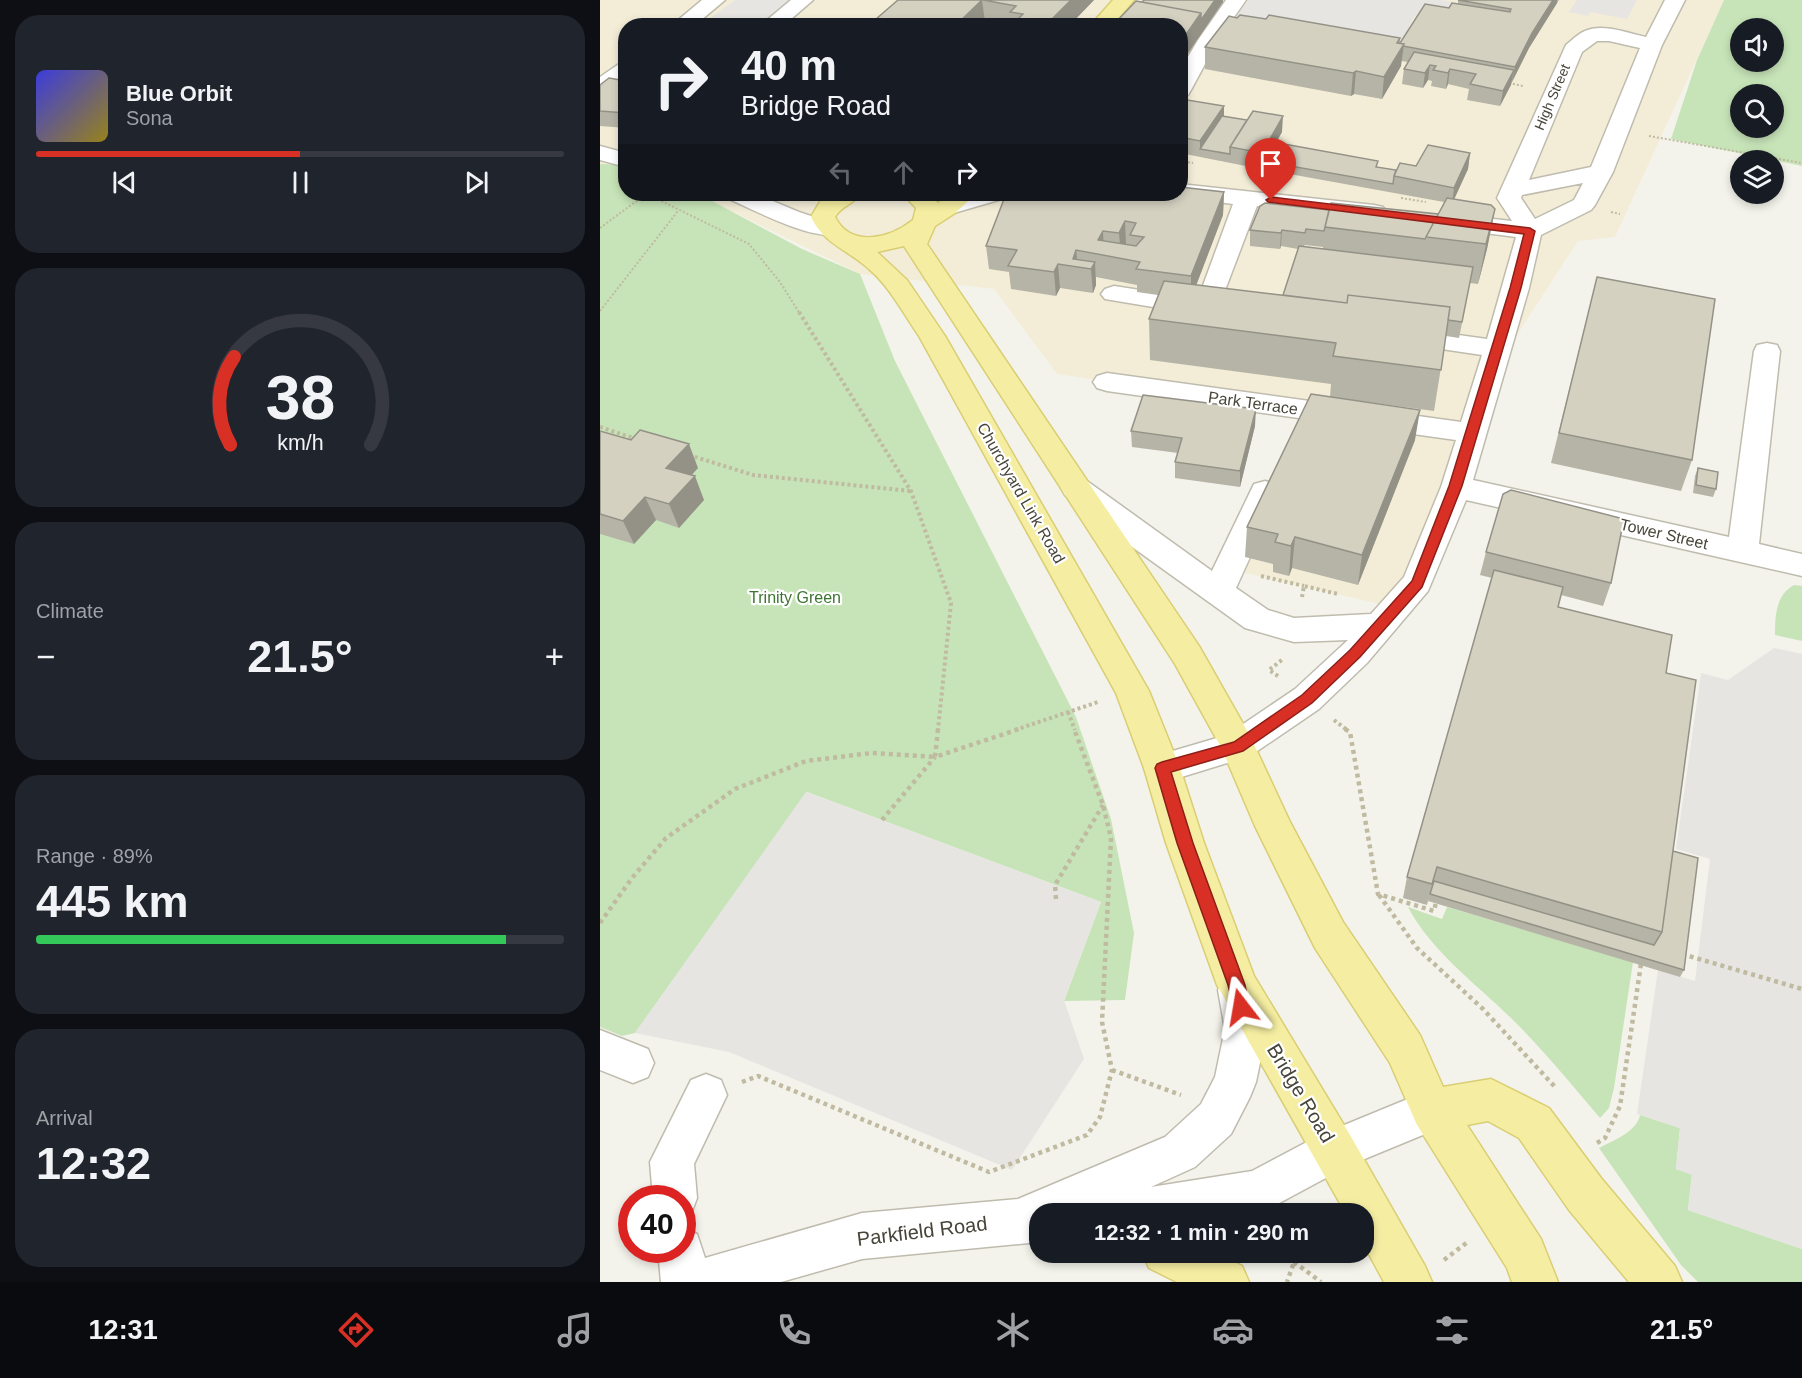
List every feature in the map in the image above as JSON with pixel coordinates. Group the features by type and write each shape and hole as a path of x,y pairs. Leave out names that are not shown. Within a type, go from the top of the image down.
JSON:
{"main road":[{"path":"1107,18 1124,0"},
{"path":"836,201 829,205 823,217 836,235 879,244 897,240 912,233 956,201"},
{"path":"923,201 928,206 915,244 1187,655 1238,746 1273,826 1329,935 1405,1049 1432,1110 1530,1268"},
{"name":"Churchyard Link Road","path":"836,235 877,263 898,285 932,336 1132,691 1162,768"},
{"name":"Bridge Road","path":"1162,768 1185,843 1237,985 1335,1150 1409,1282"},
{"path":"1432,1110 1491,1100 1534,1123 1585,1194 1659,1282"},
{"path":"1187,1263 1226,1282"}],"street":[{"path":"691,18 715,0"},
{"path":"775,0 800,2"},
{"path":"1188,76 1208,40 1236,0"},
{"path":"1188,192 1530,231 1583,205 1602,170 1652,45 1675,0"},
{"path":"780,18 800,2"},
{"name":"High Street","path":"1513,190 1573,49 1592,35 1609,35 1652,45"},
{"path":"600,67 618,68"},
{"path":"600,87 618,74"},
{"path":"600,143 618,145"},
{"path":"600,153 618,148"},
{"path":"1162,768 1238,746 1307,699 1381,626 1418,584 1455,486 1472,433 1530,231 1509,198 1513,190 1602,170"},
{"path":"1114,294 1218,309 1248,198"},
{"path":"753,201 836,235"},
{"path":"1381,333 1497,349"},
{"path":"1743,552 1767,351"},
{"name":"Park Terrace","path":"1107,382 1298,421 1472,433"},
{"path":"1223,580 1278,463"},
{"name":"Tower Street","path":"1455,486 1802,565"},
{"path":"1076,488 1139,536 1223,580 1257,619 1294,630 1381,626"},
{"name":"Parkfield Road","path":"1067,1203 1180,1152 1216,1119 1235,1082 1246,1029 1237,985"},
{"path":"674,1185 672,1162 706,1095"},
{"path":"1188,1203 1257,1192 1335,1150 1432,1110"},
{"path":"1585,1194 1637,1282"},
{"name":"Parkfield Road","path":"701,1282 862,1236 1029,1219"},
{"path":"682,1263 684,1282"}],"path":[{"path":"1501,82 1523,86"},
{"path":"1649,136 1802,164"},
{"path":"600,228 637,201"},
{"path":"659,201 749,244 780,282 911,491 951,603 935,757 882,820"},
{"path":"600,311 678,211"},
{"path":"600,427 644,441"},
{"path":"687,455 753,476 911,491"},
{"path":"1223,580 1304,586"},
{"path":"1285,657 1269,669 1350,732 1378,894 1434,911 1438,898 1449,901"},
{"path":"600,923 632,878 666,837 735,789 806,761 872,753 935,757 1068,712 1102,805 1111,838 1102,1022 1112,1070 1101,1117 1087,1135 989,1172 758,1076 706,1095"},
{"path":"1056,899 1055,885 1102,805"},
{"path":"1678,953 1802,989"},
{"path":"1633,962 1641,964 1650,959"},
{"path":"1605,1138 1620,1106 1641,964"},
{"path":"1287,1282 1294,1263"},
{"path":"1295,1263 1321,1282"}],"shaded area":[{"path":"600,0 1724,0 1615,237 1578,241 1504,355 1397,608 1228,569 1303,411 1057,374 994,289 860,274 711,201 1188,201 1188,18 618,18 618,165 600,164"},
{"path":"735,0 796,0 773,18 711,18"},
{"path":"1249,0 1440,0 1460,3 1444,20 1416,16 1413,18 1408,29 1408,44 1398,60 1233,20"},
{"path":"1577,0 1637,0 1627,19 1590,12 1588,16 1569,12"},
{"path":"1774,648 1802,654 1802,1249 1688,1210 1692,1175 1676,1169 1680,1128 1637,1114 1658,970 1695,981 1710,859 1676,849 1701,673 1728,680"},
{"path":"806,792 1101,902 1064,1000 1084,1059 1012,1170 729,1052 635,1033"}],"green space":[{"path":"1724,0 1802,0 1802,166 1784,162 1784,150 1730,151 1671,139 1697,60"},
{"name":"Trinity Green","path":"600,164 618,165 618,201 712,201 802,249 860,274 895,361 1076,717 1111,819 1134,933 1125,1000 1064,1001 1101,902 807,792 635,1033 622,1036 600,1027"},
{"path":"1794,585 1802,586 1802,641 1775,635 1776,613 1780,600 1783,594"},
{"path":"1408,907 1442,919 1447,907 1633,962 1614,1088 1609,1108 1600,1118 1525,1033 1443,954 1418,924"},
{"path":"1640,1115 1680,1128 1676,1169 1692,1174 1688,1210 1802,1249 1802,1282 1698,1282 1681,1265 1599,1148 1629,1131"}],"building":[{"path":"898,0 982,0 963,18 877,18"},
{"path":"983,0 1071,0 1053,18 1019,18 1023,14 1010,12 1016,6"},
{"path":"1144,0 1215,0 1201,20 1201,13 1142,2"},
{"path":"1458,0 1553,0 1532,33 1515,67 1403,46 1404,44 1400,43 1425,4 1449,8 1452,3 1510,12 1511,9"},
{"path":"1136,1 1201,13 1188,32 1188,18 1120,18"},
{"path":"1240,15 1266,19 1269,15 1400,38 1397,43 1404,44 1384,77 1205,47 1229,16 1237,18"},
{"path":"1414,52 1514,70 1503,91 1470,84 1476,74 1450,69 1448,73 1433,70 1436,66 1430,65 1425,73 1404,69"},
{"path":"609,78 618,80 618,112 600,111 600,85"},
{"path":"1188,100 1224,106 1200,141 1188,139"},
{"path":"1253,111 1283,116 1262,153 1230,147"},
{"path":"1222,116 1247,120 1230,147 1230,154 1200,149"},
{"path":"1284,144 1378,161 1376,167 1396,170 1393,184 1273,163"},
{"path":"1428,145 1470,153 1454,188 1394,176 1400,163 1416,166"},
{"path":"1188,188 1224,192 1191,276 1136,269 1140,262 1076,250 1073,259 1095,262 1091,269 1058,264 1054,272 1008,266 1017,250 986,246 1003,201 1188,201","holes":["1125,221 1136,223 1130,235 1144,237 1136,246 1098,240 1103,231 1119,233"]},
{"path":"1447,198 1491,205 1495,209 1486,244 1426,237"},
{"path":"1265,203 1329,210 1324,231 1306,229 1305,233 1282,230 1281,233 1250,230 1260,206"},
{"path":"1331,203 1438,214 1425,239 1325,227"},
{"path":"1299,246 1473,267 1462,322 1448,320 1450,307 1348,295 1347,303 1283,295"},
{"path":"1597,277 1715,299 1692,460 1559,433"},
{"path":"1164,281 1347,303 1348,295 1450,307 1441,370 1333,356 1336,343 1149,319"},
{"path":"1311,394 1420,410 1362,555 1295,537 1291,546 1275,542 1278,534 1247,527"},
{"path":"1143,395 1256,409 1240,471 1175,462 1182,438 1131,431"},
{"path":"640,430 689,444 666,468 695,476 669,504 645,497 623,521 600,514 600,431 631,440"},
{"path":"1698,468 1718,472 1716,489 1696,485"},
{"path":"1511,490 1624,519 1611,583 1486,552 1503,494"},
{"path":"1494,570 1563,587 1558,607 1672,635 1666,673 1696,680 1662,932 1437,867 1432,884 1407,877"},
{"path":"1673,851 1698,858 1684,970 1430,894 1434,881 1654,945 1662,932"}],"route":[{"path":"1241,1007 1237,985 1185,843 1162,768 1238,746 1307,699 1355,654 1418,584 1455,486 1516,288 1530,231 1271,200"}]}
